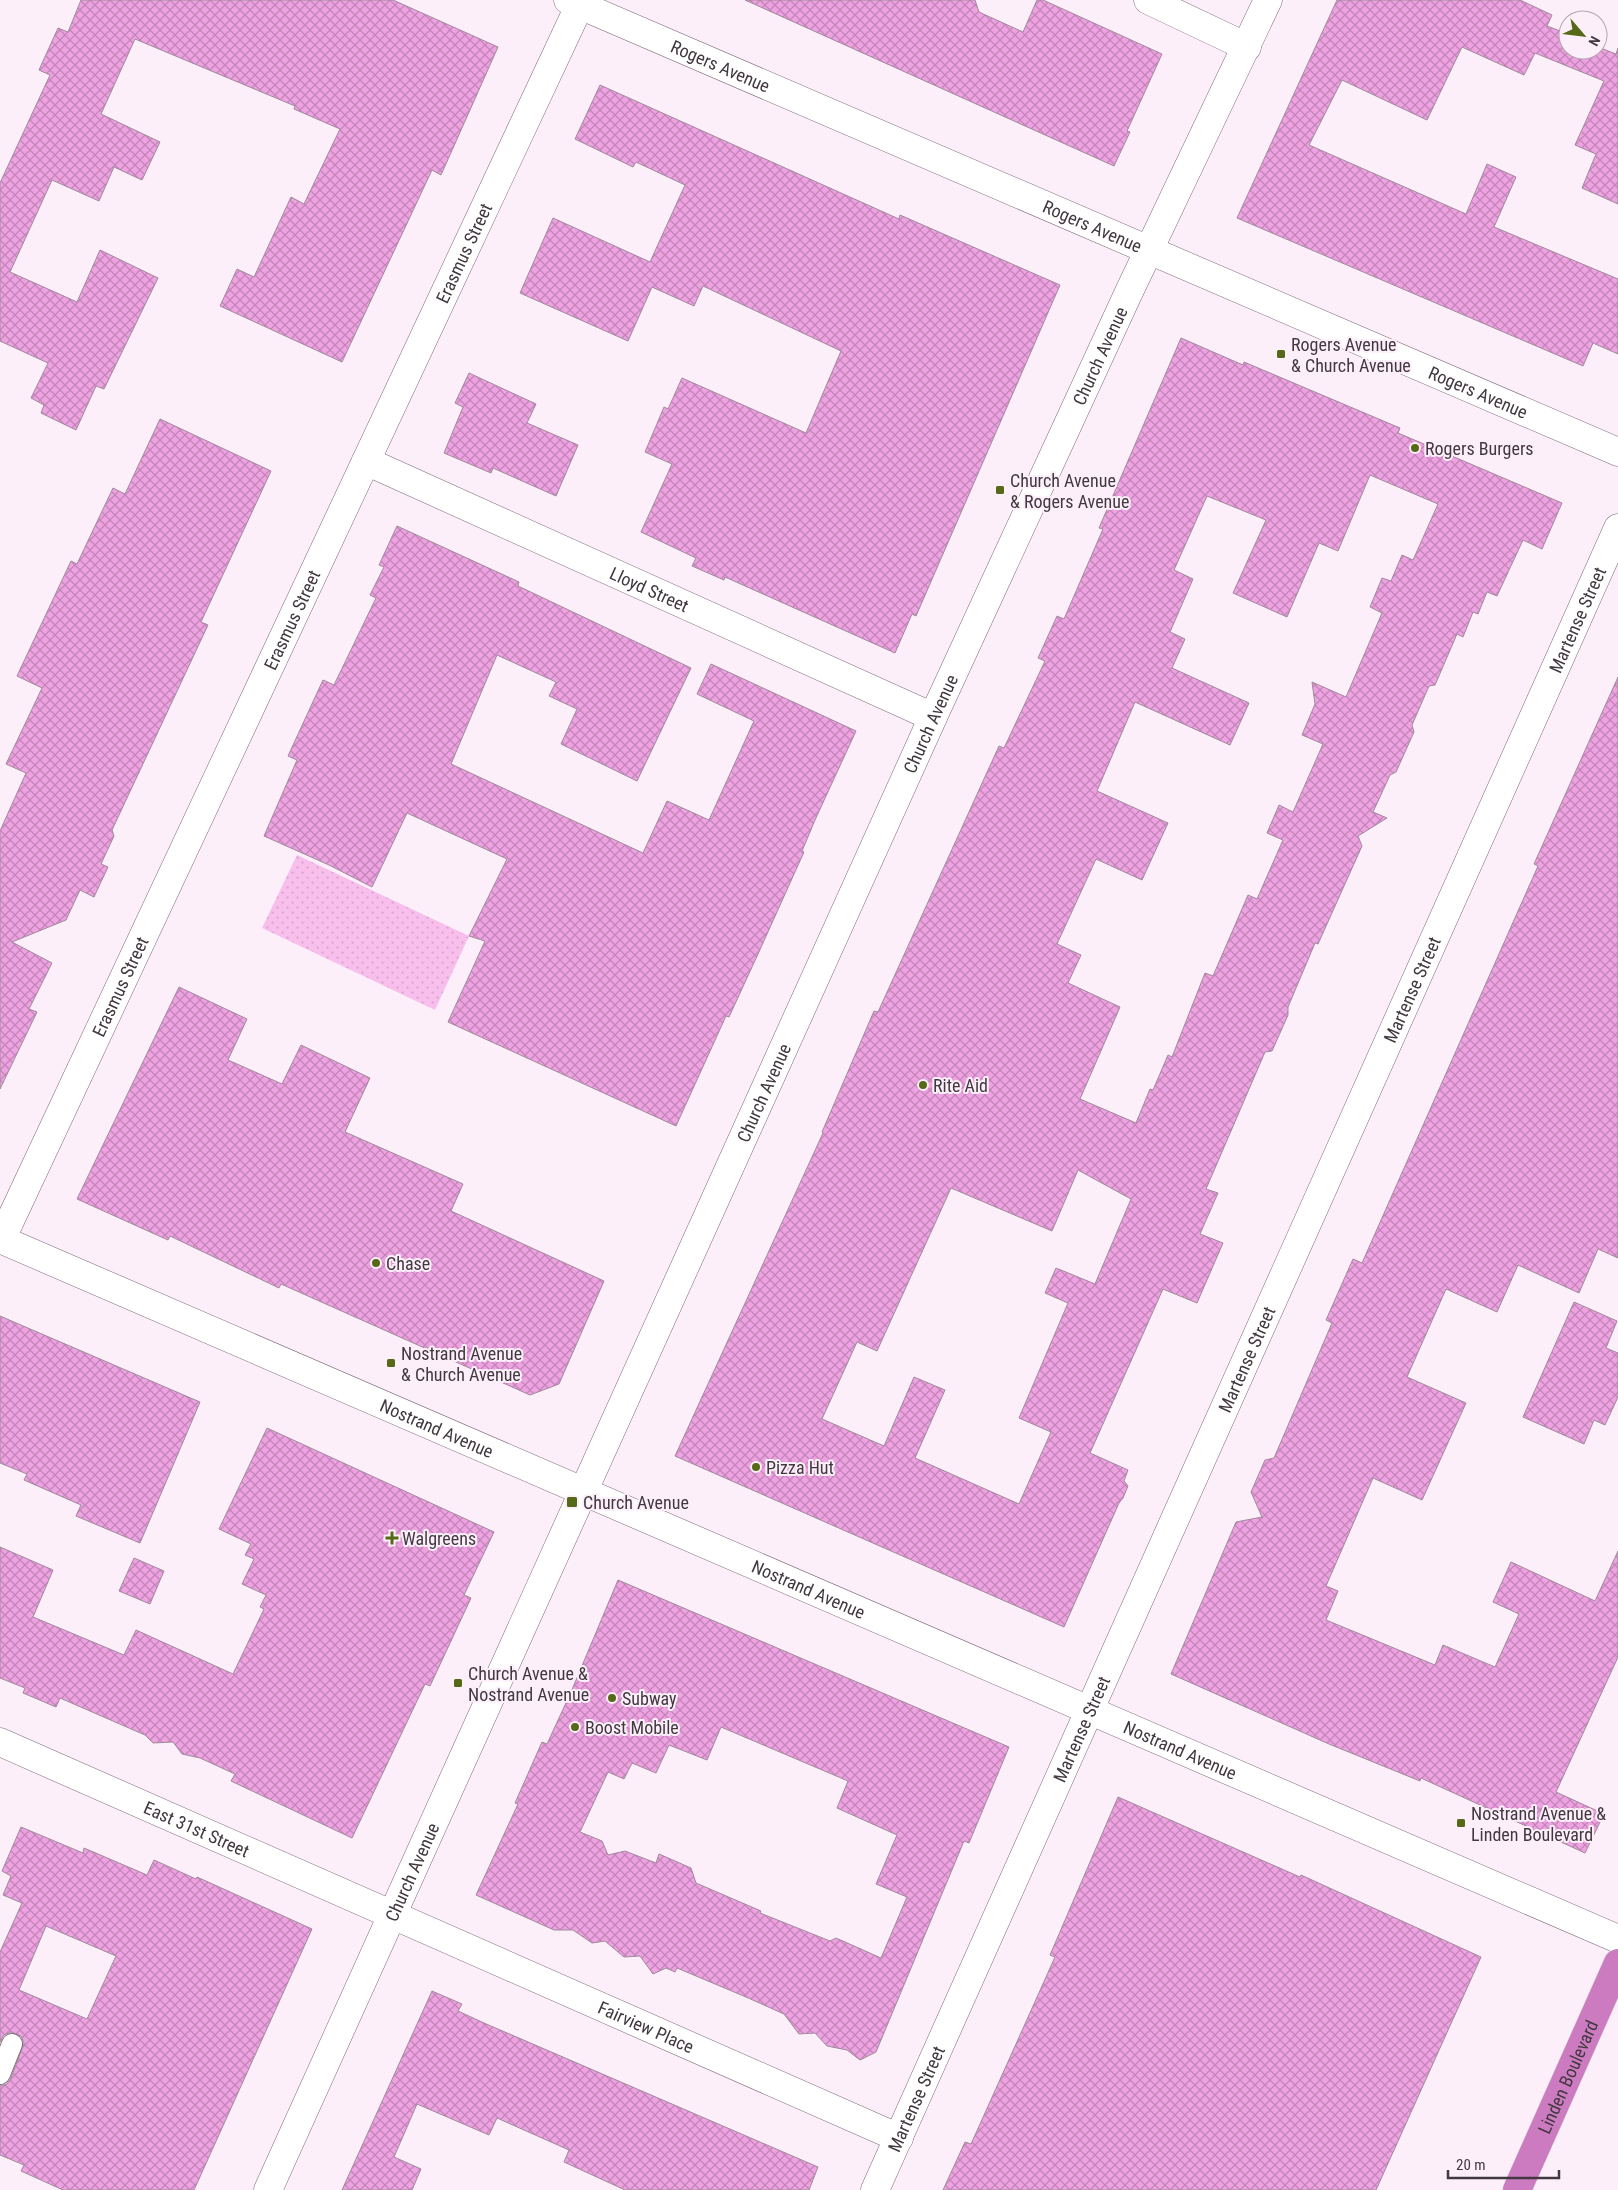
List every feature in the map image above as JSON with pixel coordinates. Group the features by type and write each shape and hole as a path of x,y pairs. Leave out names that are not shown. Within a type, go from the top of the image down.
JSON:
{"highway":[{"name":"Linden Boulevard","path":"1517,2190 1618,1963"}],"main road":[{"path":"1148,0 1247,47"},
{"name":"Church Avenue","path":"268,2190 933,717 1148,251 1268,0"},
{"name":"Rogers Avenue","path":"577,2 1148,251 1618,452"},
{"name":"Erasmus Street","path":"0,1240 366,461 577,2"},
{"name":"Lloyd Street","path":"366,461 933,717"},
{"name":"Martense Street","path":"875,2190 1618,528"},
{"name":"Nostrand Avenue","path":"0,1240 1618,1939"},
{"name":"East 31st Street","path":"0,1742 394,1914"},
{"name":"Fairview Place","path":"394,1914 899,2138"}],"lane":[{"path":"0,2074 12,2044"}],"shaded area":[{"path":"297,855 469,936 435,1010 262,928"}],"building":[{"path":"81,0 393,0 498,47 441,175 432,170 342,362 220,306 237,269 254,277 291,197 304,204 340,129 294,109 295,106 135,39 101,114 160,142 142,180 114,167 99,201 52,180 10,272 77,302 100,250 158,278 104,389 96,386 76,430 41,413 44,405 31,398 48,363 0,341 0,183 50,75 39,70 58,28 68,32"},
{"path":"745,0 975,0 979,12 1023,32 1037,0 1043,0 1162,54 1127,131 1130,132 1114,166"},
{"path":"1337,0 1520,0 1552,15 1547,26 1558,30 1558,60 1608,60 1608,51 1616,54 1618,48 1618,204 1582,188 1596,154 1575,145 1604,81 1535,53 1524,75 1462,47 1427,120 1342,80 1309,145 1466,214 1487,164 1516,177 1494,227 1618,279 1618,354 1593,343 1583,366 1237,218"},
{"path":"600,85 899,219 900,215 1060,285 916,616 912,614 895,653 725,577 724,580 692,566 696,558 641,532 672,464 645,452 664,407 668,409 682,378 806,433 841,351 703,286 694,306 652,287 628,341 520,293 553,218 650,262 685,185 636,162 633,167 575,139"},
{"path":"1181,338 1243,365 1244,362 1400,428 1398,433 1562,503 1542,549 1523,540 1497,596 1487,592 1478,614 1473,612 1463,637 1457,634 1435,685 1429,686 1412,725 1414,732 1396,772 1390,775 1373,812 1387,818 1358,836 1362,846 1318,944 1315,943 1288,1007 1288,1015 1272,1051 1265,1052 1206,1189 1218,1193 1200,1234 1223,1243 1197,1303 1163,1289 1090,1453 1128,1470 1124,1481 1128,1486 1064,1627 675,1456 823,1133 874,1011 878,1012 999,746 1004,748 1045,661 1038,658 1057,616 1064,619 1103,529 1099,528","holes":["1370,475 1438,504 1413,560 1402,555 1391,581 1382,578 1370,607 1382,613 1346,697 1312,682 1315,704 1302,735 1323,744 1293,812 1279,805 1267,833 1283,840 1257,899 1248,895 1213,976 1205,973 1172,1057 1168,1055 1153,1090 1150,1089 1136,1123 1080,1099 1120,1007 1068,983 1081,955 1057,944 1096,859 1142,880 1168,823 1097,791 1135,702 1230,745 1249,703 1172,668 1185,639 1170,632 1193,579 1174,570 1207,496 1266,520 1233,593 1287,617 1319,543 1338,551","1078,1170 1131,1199 1095,1284 1056,1268 1045,1293 1068,1303 1019,1418 1051,1432 1019,1504 915,1458 945,1390 914,1377 884,1446 822,1419 857,1342 877,1351 951,1188 1052,1231"]},
{"path":"469,373 536,404 527,423 578,445 556,496 493,468 491,473 444,453 463,407 455,403"},
{"path":"160,419 271,471 201,622 208,625 112,830 114,836 101,864 108,867 94,897 80,890 66,920 12,942 52,963 29,1009 37,1012 0,1089 0,831 26,773 6,764 42,688 17,676 71,561 77,564 113,488 125,494"},
{"path":"397,526 519,582 518,586 691,668 637,781 561,744 577,709 549,696 556,682 497,655 451,764 643,853 667,801 709,820 754,721 697,694 711,664 856,731 815,820 802,851 804,852 758,954 729,1017 726,1016 676,1126 448,1022 485,941 469,936 507,859 407,813 372,887 329,865 264,836 297,760 288,756 323,680 334,685 376,598 370,595 384,567 379,565"},
{"path":"1618,677 1618,1258 1598,1249 1579,1293 1518,1265 1497,1312 1446,1289 1407,1377 1466,1403 1422,1500 1373,1478 1326,1586 1338,1591 1326,1620 1435,1665 1443,1645 1495,1667 1519,1614 1493,1602 1511,1562 1595,1601 1618,1551 1618,1657 1556,1792 1604,1814 1585,1853 1421,1778 1420,1781 1329,1744 1171,1674 1236,1522 1262,1517 1251,1492 1265,1460 1274,1458 1332,1323 1326,1320 1353,1259 1362,1263 1538,866 1534,864"},
{"path":"179,987 247,1019 228,1060 282,1084 301,1045 370,1078 345,1132 463,1184 451,1211 604,1281 559,1384 530,1395 281,1284 279,1288 170,1236 168,1240 77,1199"},
{"path":"1574,1302 1617,1321 1606,1348 1618,1353 1618,1397 1605,1425 1594,1420 1584,1444 1523,1417"},
{"path":"0,1316 200,1402 140,1543 76,1516 81,1505 24,1480 27,1474 0,1463"},
{"path":"267,1428 494,1532 464,1595 471,1598 430,1686 425,1684 352,1838 231,1781 235,1774 200,1758 182,1754 173,1742 153,1743 145,1735 60,1698 56,1707 23,1693 25,1688 0,1678 0,1547 53,1570 33,1617 124,1655 136,1630 233,1674 264,1609 260,1607 266,1595 242,1584 254,1559 245,1555 251,1544 219,1529"},
{"path":"134,1558 164,1571 150,1604 119,1591"},
{"path":"618,1580 1009,1747 969,1843 964,1841 876,2052 860,2060 847,2050 827,2046 815,2033 799,2034 784,2014 746,1997 677,1968 675,1972 666,1968 653,1974 640,1956 624,1957 605,1941 592,1943 573,1930 554,1930 476,1895 518,1804 515,1803 542,1742 547,1744","holes":["721,1727 848,1781 837,1808 897,1835 876,1884 907,1897 881,1958 836,1938 830,1941 760,1913 761,1911 696,1883 691,1868 659,1854 656,1863 625,1851 608,1855 602,1841 580,1832 608,1772 624,1779 632,1763 656,1773 669,1745 707,1760"]},
{"path":"1118,1797 1300,1877 1301,1875 1481,1957 1376,2190 943,2190 965,2142 971,2144 1055,1957 1050,1955"},
{"path":"21,1827 83,1853 84,1848 147,1875 154,1860 196,1879 197,1877 312,1929 194,2190 63,2190 21,2171 24,2165 0,2155 0,2086 7,2084 11,2078 24,2043 21,2036 11,2032 4,2035 0,2042 0,1952 22,1903 3,1895 11,1876 2,1871","holes":["46,1926 116,1956 87,2019 19,1990"]},
{"path":"432,1991 462,2004 458,2011 484,2023 818,2167 809,2190 625,2190 564,2162 569,2150 497,2118 489,2135 417,2104 394,2157 421,2169 412,2190 342,2190"}],"place":[{"name":"Rogers Avenue & Church Avenue","path":"1281,354"},
{"name":"Rogers Burgers","path":"1415,448"},
{"name":"Church Avenue & Rogers Avenue","path":"1000,490"},
{"name":"Rite Aid","path":"923,1085"},
{"name":"Chase","path":"376,1263"},
{"name":"Nostrand Avenue & Church Avenue","path":"391,1363"},
{"name":"Pizza Hut","path":"756,1467"},
{"name":"Church Avenue","path":"572,1502"},
{"name":"Walgreens","path":"392,1538"},
{"name":"Church Avenue & Nostrand Avenue","path":"458,1683"},
{"name":"Subway","path":"612,1698"},
{"name":"Boost Mobile","path":"575,1727"},
{"name":"Nostrand Avenue & Linden Boulevard","path":"1461,1823"}]}
